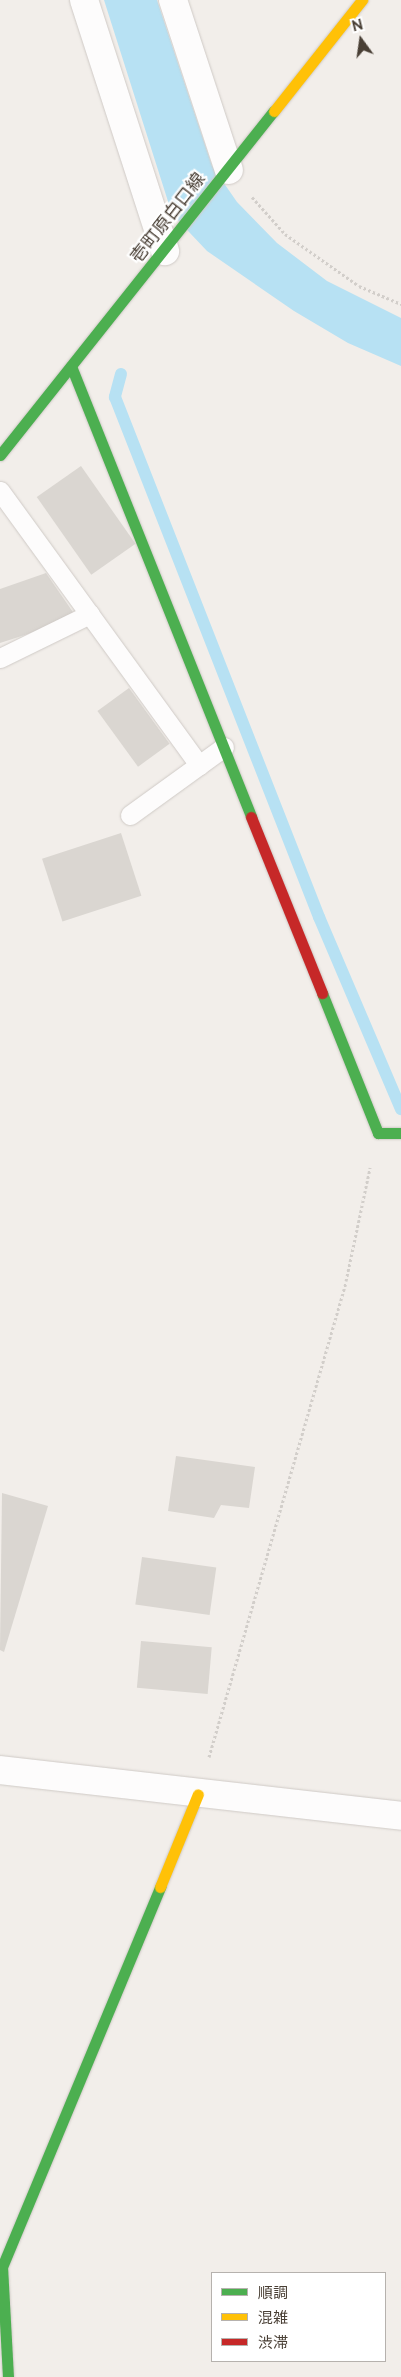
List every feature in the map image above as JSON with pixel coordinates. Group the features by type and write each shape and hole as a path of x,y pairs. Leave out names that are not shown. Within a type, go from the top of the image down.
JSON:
{"street":[{"path":"84,0 173,240"},
{"path":"173,0 227,173"},
{"name":"壱町原白口線","path":"0,455 227,173 362,0"},
{"path":"71,366 378,1133 401,1133"},
{"path":"0,1770 401,1816"},
{"path":"8,2377 2,2267 198,1794"}],"lane":[{"path":"0,491 199,765"},
{"path":"0,658 90,614"},
{"path":"130,815 224,747"}],"path":[{"path":"227,173 285,234 359,286 401,304"},
{"path":"198,1794 346,1280 378,1133"}],"water":[{"path":"104,0 157,0 212,166 237,202 277,243 327,281 401,318 401,366 348,343 294,311 207,251 172,214"}],"building":[{"path":"81,466 135,544 91,575 37,497"},
{"path":"46,573 77,618 0,643 0,589"},
{"path":"129,688 170,744 138,767 97,711"},
{"path":"121,833 141,896 62,921 42,859"},
{"path":"176,1456 255,1467 249,1508 221,1505 214,1518 168,1511"},
{"path":"2,1493 48,1506 4,1652 0,1650"},
{"path":"142,1557 216,1567 210,1615 135,1605"},
{"path":"141,1641 212,1647 208,1694 137,1688"}],"waterway":[{"path":"121,374 115,397 319,917 401,1109"}],"traffic: fast":[{"path":"0,455 274,111"},
{"path":"71,366 251,817"},
{"path":"322,993 378,1133 401,1133"},
{"path":"8,2377 2,2267 160,1887"}],"traffic: slow":[{"path":"274,111 362,0"},
{"path":"160,1887 198,1794"}],"traffic: jam":[{"path":"251,817 322,993"}]}
